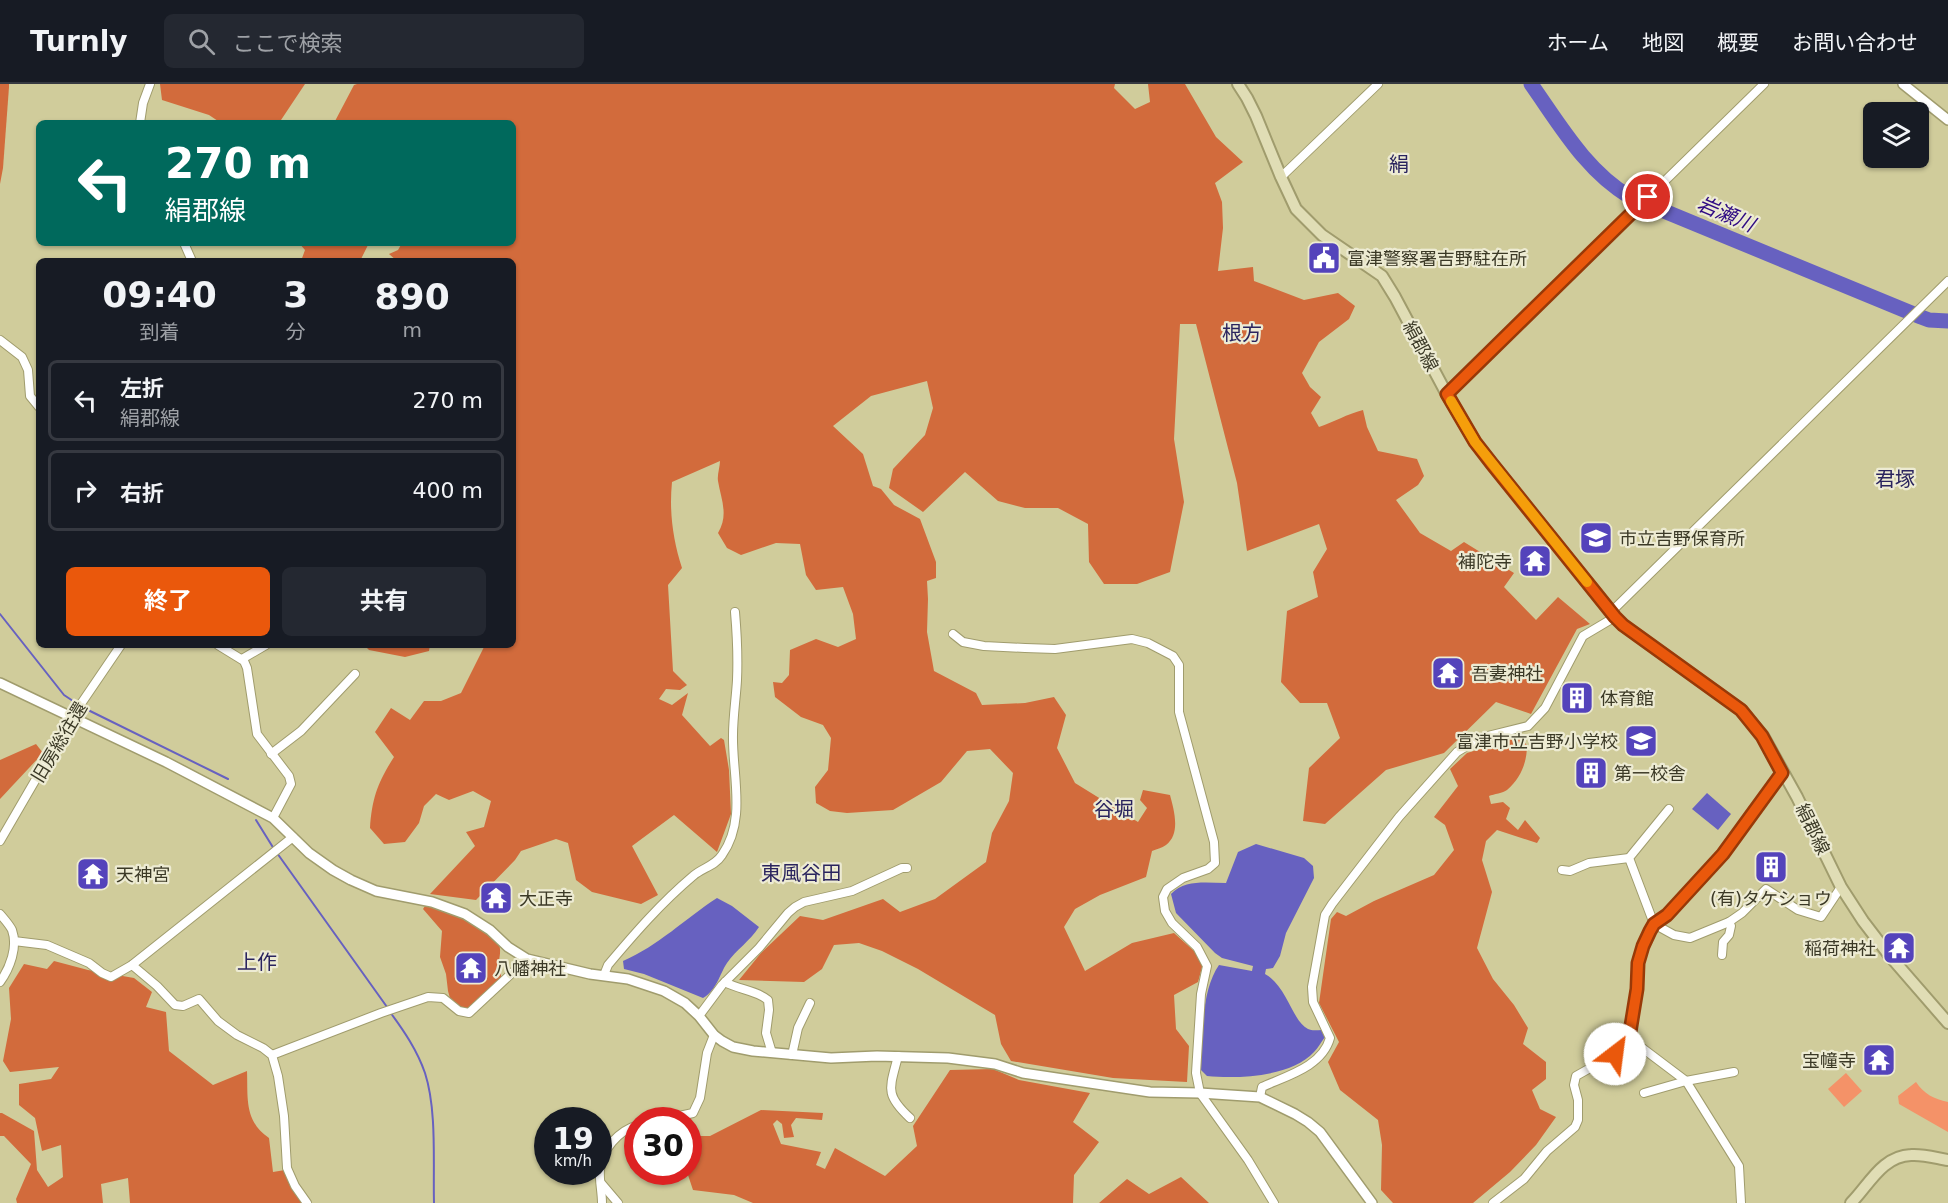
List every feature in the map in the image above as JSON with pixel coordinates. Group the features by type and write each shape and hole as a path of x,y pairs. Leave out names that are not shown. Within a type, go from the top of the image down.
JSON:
{"main road":[{"name":"絹郡線","path":"1238,84 1256,116 1296,209 1322,235 1382,276 1475,442 1613,614 1623,625 1741,710 1762,736 1797,797 1840,887 1889,955 1947,1020"},
{"path":"1851,1203 1885,1164 1895,1158 1911,1155 1948,1160"}],"street":[{"path":"140,120 143,103 150,84"},
{"path":"1281,177 1378,84"},
{"path":"1447,394 1764,84"},
{"path":"1903,84 1948,120"},
{"path":"1260,1097 1262,1087 1314,1062 1328,1044 1330,1038 1313,1002 1312,987 1325,915 1399,816 1457,752 1480,738 1528,726 1545,708 1583,636 1613,614 1948,281"},
{"path":"0,340 22,357 28,370 30,396 36,403"},
{"path":"603,975 608,964 657,908 695,874 722,856 730,840 736,817 737,794 733,734 737,678 735,612"},
{"path":"953,634 963,642 1055,649 1132,639 1148,643 1173,656 1179,665 1179,712 1214,843 1215,863 1208,869 1183,878 1167,889 1163,897 1165,911 1172,923 1197,947 1207,966 1201,994 1196,1073 1200,1093 1248,1160 1274,1203"},
{"name":"旧房総往還","path":"0,841 72,717 119,648"},
{"path":"223,648 242,659 247,668 257,735 289,776 291,784 273,818"},
{"path":"242,659 261,648"},
{"path":"271,754 301,731 355,674"},
{"path":"0,683 203,781 273,818 309,853 333,870 376,891 432,902 465,914 485,926 508,947 527,959 590,974 628,979 664,991 686,1004 714,1035 733,1047 831,1058 898,1056 948,1058 995,1064 1023,1073 1150,1092 1260,1097 1295,1114 1320,1132 1372,1203"},
{"path":"1493,1203 1524,1179 1547,1150 1575,1127 1578,1120 1578,1100 1574,1085 1576,1076 1615,1054 1629,1038 1637,989 1638,963 1643,946 1654,924 1667,915 1723,854 1782,773"},
{"path":"1562,870 1570,871 1589,863 1629,858 1669,809"},
{"path":"14,941 47,945 89,963 102,974 111,977 132,965 293,837"},
{"path":"1629,858 1654,924 1674,935 1690,938 1729,922 1766,889 1798,910 1821,917 1840,887"},
{"path":"699,1017 725,982 795,907 804,902 852,891 902,868 907,868"},
{"path":"0,914 11,928 14,941 8,971 0,982"},
{"path":"1722,955 1723,942 1731,926 1729,922"},
{"path":"272,1055 428,997 443,998 459,1011 470,1013 527,959"},
{"path":"132,965 175,1005 183,1006 199,999 218,1021 272,1055 278,1076 284,1116 287,1168 295,1186 307,1203"},
{"path":"725,982 736,989 755,993 768,1000 770,1010 766,1033 772,1053"},
{"path":"792,1054 798,1028 810,1003"},
{"path":"696,1107 700,1098 707,1053 714,1035"},
{"path":"1629,1038 1686,1081 1739,1166 1742,1203"},
{"path":"898,1056 891,1088 892,1097 896,1105 910,1118"},
{"path":"1644,1093 1686,1081 1734,1072"},
{"path":"612,1143 624,1132"},
{"path":"601,1185 602,1203"},
{"path":"602,1185 618,1203"}],"shaded area":[{"path":"0,84 9,84 0,184"},
{"path":"160,84 305,84 281,120 216,120 209,115 162,100"},
{"path":"1115,84 1114,88 1135,109 1150,102 1148,84 1185,84 1216,137 1243,162 1215,183 1222,202 1223,228 1218,271 1253,267 1254,281 1304,300 1338,293 1355,306 1349,319 1319,342 1302,373 1310,387 1321,397 1311,413 1319,427 1363,410 1367,427 1378,451 1417,459 1424,476 1418,485 1396,500 1420,533 1451,551 1464,542 1514,573 1504,587 1536,620 1558,597 1590,624 1577,629 1531,714 1496,702 1444,753 1386,770 1325,824 1303,821 1309,768 1340,738 1327,703 1300,703 1281,682 1287,611 1318,597 1313,572 1327,549 1319,524 1247,551 1237,483 1196,324 1180,324 1174,439 1184,502 1170,572 1137,584 1104,584 1089,562 1088,524 1058,508 1025,508 998,501 965,472 923,512 889,488 893,469 925,435 933,408 927,381 871,396 833,426 863,454 873,486 881,489 894,505 920,519 936,562 936,578 927,581 927,632 934,671 976,693 982,705 1025,703 1054,697 1066,715 1057,748 1075,783 1138,822 1147,808 1140,800 1143,790 1170,795 1175,822 1174,835 1166,845 1152,851 1146,877 1100,895 1075,909 1064,927 1085,971 1132,943 1174,933 1204,960 1198,982 1174,995 1176,1029 1189,1046 1187,1082 1113,1078 1011,1061 1001,1044 995,1015 918,969 882,951 859,943 834,945 822,969 804,982 739,980 761,953 800,916 823,920 883,899 900,912 935,899 986,862 992,833 1009,801 1013,773 990,749 967,751 941,782 893,810 847,813 830,811 816,803 815,787 828,770 831,738 823,725 801,717 775,697 773,682 782,683 789,675 790,650 816,639 838,647 856,639 853,614 843,587 816,590 806,575 800,544 776,543 741,555 727,548 718,533 724,513 718,479 720,461 672,482 672,526 682,568 668,585 673,671 687,685 680,690 666,689 659,699 672,705 688,693 682,715 710,746 721,738 724,740 729,770 731,814 717,852 674,815 632,846 658,895 641,904 592,892 576,880 568,843 556,839 521,851 476,900 430,894 475,846 466,832 484,827 491,801 473,791 449,800 436,794 424,806 419,823 405,842 384,844 370,828 371,817 377,791 394,757 375,732 391,708 410,720 424,701 441,701 461,693 484,648 516,648 516,258 394,258 389,254 398,250 400,246 516,246 516,120 336,120 354,85"},
{"path":"302,246 368,246 362,258 302,258 305,250"},
{"path":"367,648 430,648 429,651 405,657"},
{"path":"1519,737 1527,745 1526,758 1519,775 1507,790 1489,796 1491,804 1503,802 1510,808 1506,819 1518,830 1525,820 1540,838 1537,843 1497,830 1486,841 1482,860 1492,892 1477,948 1493,979 1514,1005 1528,1028 1523,1044 1546,1062 1546,1079 1532,1090 1540,1109 1556,1117 1536,1145 1510,1172 1473,1203 1393,1203 1381,1190 1382,1145 1378,1120 1340,1090 1328,1062 1339,1042 1319,1003 1331,919 1337,912 1346,916 1434,875 1454,850 1445,825 1434,817 1458,786 1450,769 1467,753"},
{"path":"36,744 43,753 0,799 0,760"},
{"path":"1707,793 1731,814 1718,830 1692,809"},
{"path":"1256,844 1304,858 1313,866 1314,878 1286,933 1280,956 1273,968 1266,969 1265,974 1279,987 1302,1025 1310,1030 1322,1030 1325,1037 1304,1060 1292,1067 1248,1076 1207,1076 1201,1070 1202,1030 1206,1001 1213,976 1219,965 1252,971 1253,966 1222,958 1215,953 1176,913 1171,894 1190,884 1226,883 1238,852"},
{"path":"717,898 732,906 759,927 727,963 715,987 708,995 703,998 644,974 624,969 623,961 660,940"},
{"path":"425,906 439,907 452,913 481,930 496,941 500,947 498,969 501,972 501,982 470,1008 462,1008 451,1002 440,957 442,931 423,909"},
{"path":"54,961 134,978 152,992 146,1007 166,1012 169,1051 213,1085 247,1071 251,1116 255,1124 269,1138 273,1172 285,1170 305,1203 130,1203 128,1178 101,1184 103,1203 17,1203 16,1199 31,1164 4,1136 0,1136 0,1113 34,1131 37,1170 48,1187 63,1177 61,1145 42,1151 35,1118 19,1105 19,1084 51,1079 59,1067 10,1072 3,1061 11,1019 9,988 24,964 47,969"},
{"path":"993,1069 1019,1080 1090,1093 1073,1122 1099,1142 1074,1175 1073,1203 753,1203 734,1195 693,1190 691,1185 702,1185 702,1136 710,1136 761,1110 823,1113 822,1120 796,1118 791,1125 794,1137 784,1138 782,1124 777,1120 773,1124 781,1144 821,1152 816,1165 825,1169 835,1148 885,1176 917,1146 913,1126 950,1070"},
{"path":"1846,1073 1862,1091 1844,1107 1828,1089"},
{"path":"1916,1082 1930,1095 1948,1102 1948,1132 1899,1104 1898,1096"},
{"path":"1181,1177 1209,1203 1099,1203 1127,1179 1149,1194"}],"waterway":[{"name":"岩瀬川","path":"1531,84 1587,161 1614,186 1630,197 1921,317 1948,321"},
{"path":"0,614 64,695 73,701"},
{"path":"86,709 228,779"},
{"path":"256,820 274,849"},
{"path":"277,853 387,1007"},
{"path":"390,1012 418,1056 429,1088 433,1120 434,1203"}],"slow traffic":[{"path":"1451,401 1475,442 1587,582"}],"place":[{"name":"富津警察署吉野駐在所","path":"1324,258"},
{"name":"市立吉野保育所","path":"1596,538"},
{"name":"補陀寺","path":"1535,561"},
{"name":"吾妻神社","path":"1448,673"},
{"name":"体育館","path":"1577,698"},
{"name":"富津市立吉野小学校","path":"1641,741"},
{"name":"第一校舎","path":"1591,773"},
{"name":"(有)タケショウ","path":"1771,867"},
{"name":"天神宮","path":"93,874"},
{"name":"大正寺","path":"496,898"},
{"name":"稲荷神社","path":"1899,948"},
{"name":"八幡神社","path":"471,968"},
{"name":"宝幢寺","path":"1879,1060"}],"district":[{"name":"絹","path":"1399,164"},
{"name":"根方","path":"1242,333"},
{"name":"君塚","path":"1895,479"},
{"name":"谷堀","path":"1114,809"},
{"name":"東風谷田","path":"801,873"},
{"name":"上作","path":"257,962"}],"route":[{"path":"1615,1054 1629,1038 1637,989 1638,963 1643,946 1654,924 1667,915 1723,854 1782,773 1762,736 1741,710 1615,617 1475,442 1447,394 1648,197"}]}
